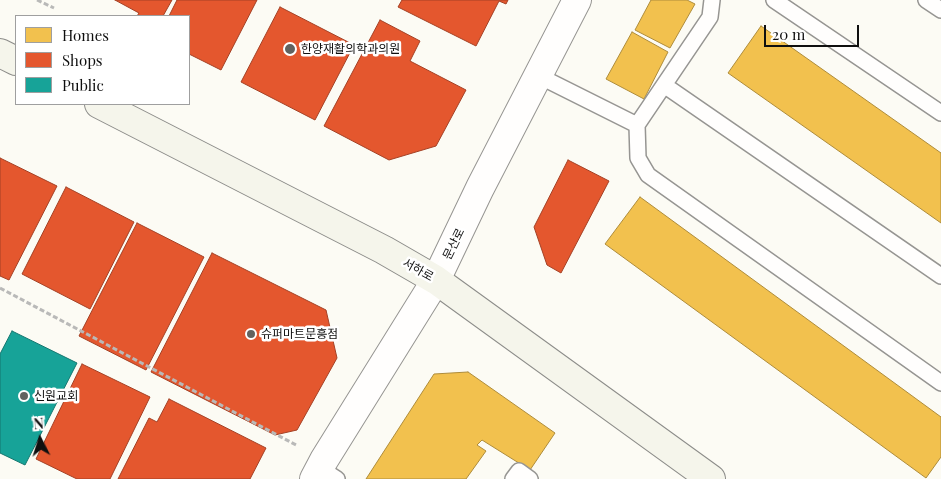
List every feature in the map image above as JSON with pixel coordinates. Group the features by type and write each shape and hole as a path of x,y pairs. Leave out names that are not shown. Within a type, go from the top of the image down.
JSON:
{"main road":[{"path":"0,53 15,60"},
{"name":"서하로","path":"101,105 384,250 436,280 711,479"}],"street":[{"name":"문산로","path":"323,475 436,280 485,179 577,0"}],"lane":[{"path":"712,0 710,17 636,125 638,158 648,175 941,383"},
{"path":"774,0 941,113"},
{"path":"926,0 941,10"},
{"path":"539,76 636,125"},
{"path":"664,85 941,276"},
{"path":"513,479 519,471 530,479"}],"path":[{"path":"37,0 54,8"},
{"path":"0,288 299,446"}],"building: Homes":[{"path":"651,0 687,0 695,4 670,48 635,30"},
{"path":"761,26 941,153 941,223 728,73"},
{"path":"632,32 668,52 644,99 606,79"},
{"path":"640,197 941,417 941,457 926,478 605,244"},
{"path":"468,372 555,433 530,470 482,440 477,445 486,451 466,479 366,479 434,374"}],"building: Shops":[{"path":"115,0 172,0 164,15 138,15 139,13"},
{"path":"177,0 257,0 221,70 190,54 190,15 170,15"},
{"path":"402,0 508,0 506,4 499,1 476,46 398,7"},
{"path":"280,7 354,45 315,120 241,82"},
{"path":"380,20 420,41 410,61 466,90 436,146 389,160 324,126"},
{"path":"0,158 57,186 9,280 0,276"},
{"path":"568,160 609,181 561,273 547,265 534,227"},
{"path":"66,187 134,222 90,309 22,274"},
{"path":"137,223 204,257 146,370 79,336"},
{"name":"슈퍼마트문흥점","path":"212,253 326,310 337,358 297,430 275,435 151,372"},
{"path":"82,364 150,397 110,479 77,479 36,459"},
{"path":"169,399 266,448 250,479 118,479 149,418 157,422"}],"building: Public":[{"path":"12,331 77,363 25,465 0,453 0,354"}],"place":[{"name":"한양재활의학과의원","path":"290,49"},
{"name":"슈퍼마트문흥점","path":"251,334"},
{"name":"신원교회","path":"24,396"}]}
